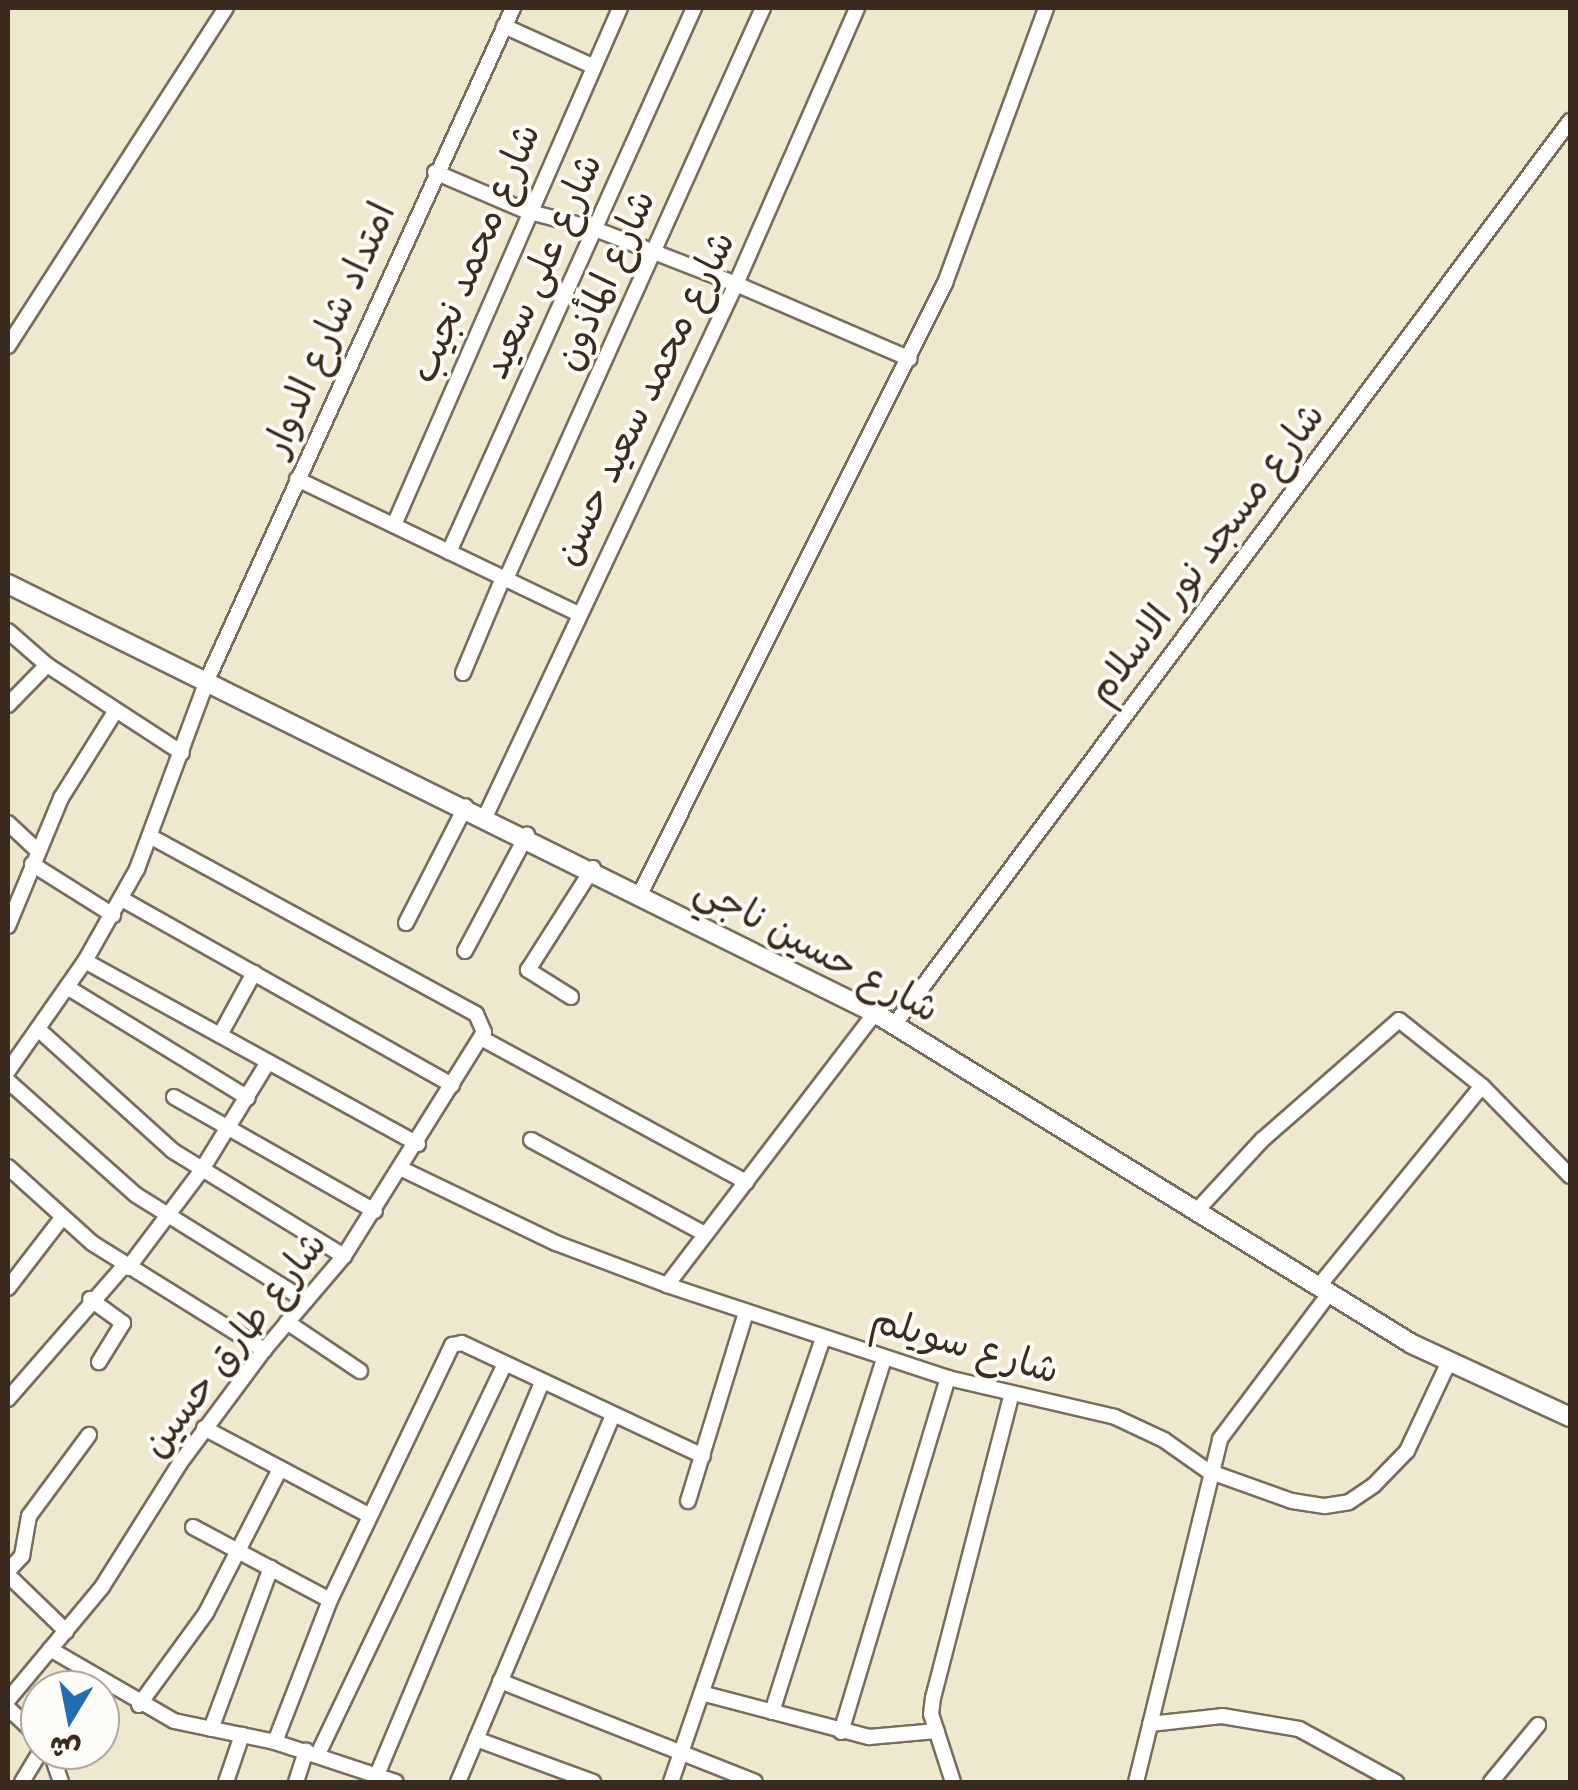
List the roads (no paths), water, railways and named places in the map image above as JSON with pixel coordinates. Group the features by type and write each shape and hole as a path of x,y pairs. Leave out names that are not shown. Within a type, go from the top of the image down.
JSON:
{"street":[{"path":"8,346 226,8"},
{"name":"امتداد شارع الدوار","path":"8,1071 122,899 151,836 208,678 512,8"},
{"name":"شارع محمد نجيب","path":"394,526 526,212 620,8"},
{"name":"شارع على سعيد","path":"449,552 694,8"},
{"name":"شارع المأذون","path":"464,673 762,8"},
{"name":"شارع محمد سعيد حسن","path":"486,815 577,613 736,284 857,8"},
{"path":"640,892 910,360 945,282 1046,8"},
{"path":"504,26 592,66"},
{"name":"شارع مسجد نور الاسلام","path":"894,1024 1570,121"},
{"path":"436,172 526,212 595,229 736,284 910,360"},
{"path":"297,479 577,613"},
{"name":"شارع حسين ناجي","path":"8,584 486,815 875,1013 1200,1208 1323,1291 1448,1364 1570,1417"},
{"path":"8,630 47,666 182,753"},
{"path":"8,704 47,666"},
{"path":"8,926 34,857 115,712"},
{"path":"406,922 466,806"},
{"path":"8,823 34,857 114,915"},
{"path":"151,836 476,1014 484,1025 480,1038 746,1182"},
{"path":"465,951 527,836"},
{"path":"571,996 528,970 593,868"},
{"path":"122,899 452,1085"},
{"path":"84,961 418,1144"},
{"path":"220,1034 254,972"},
{"path":"67,987 248,1098"},
{"path":"667,1285 875,1013"},
{"path":"1200,1208 1262,1140 1390,1022 1407,1022 1482,1086 1570,1176"},
{"path":"38,1028 201,1171 344,1256"},
{"name":"شارع طارق حسين","path":"8,1704 118,1565 204,1428 344,1256 418,1144 480,1038"},
{"path":"8,1399 90,1299 126,1266 168,1217 229,1128 268,1062"},
{"path":"8,1081 91,1159 168,1217 306,1301"},
{"path":"1136,1782 1208,1471 1238,1408 1482,1086"},
{"path":"174,1097 375,1211"},
{"path":"531,1140 705,1234"},
{"path":"8,1166 62,1218 126,1266 264,1350"},
{"name":"شارع سويلم","path":"402,1169 556,1243 667,1285 884,1359 1011,1397 1115,1417 1208,1471 1292,1500 1325,1506 1349,1502 1407,1451 1448,1364"},
{"path":"8,1288 62,1218"},
{"path":"90,1299 123,1323 99,1362"},
{"path":"688,1501 746,1312"},
{"path":"288,1322 360,1370"},
{"path":"671,1782 705,1694 823,1338"},
{"path":"275,1742 330,1600 444,1353 462,1343 703,1456"},
{"path":"772,1712 884,1359"},
{"path":"296,1782 505,1364"},
{"path":"840,1732 948,1378"},
{"path":"375,1779 542,1382"},
{"path":"953,1782 937,1732 933,1698 1011,1397"},
{"path":"458,1782 613,1416"},
{"path":"204,1428 368,1515"},
{"path":"66,1630 8,1573 22,1556 29,1516 88,1435"},
{"path":"139,1705 206,1613 279,1471"},
{"path":"194,1527 330,1600"},
{"path":"211,1729 271,1568"},
{"path":"50,1649 139,1705 211,1729 312,1753 375,1779 396,1782"},
{"path":"500,1682 755,1782"},
{"path":"705,1694 840,1732 892,1739 937,1732"},
{"path":"1150,1724 1222,1716 1298,1728 1396,1782"},
{"path":"1490,1782 1538,1725"},
{"path":"226,1782 242,1735"},
{"path":"476,1739 593,1782"}]}
